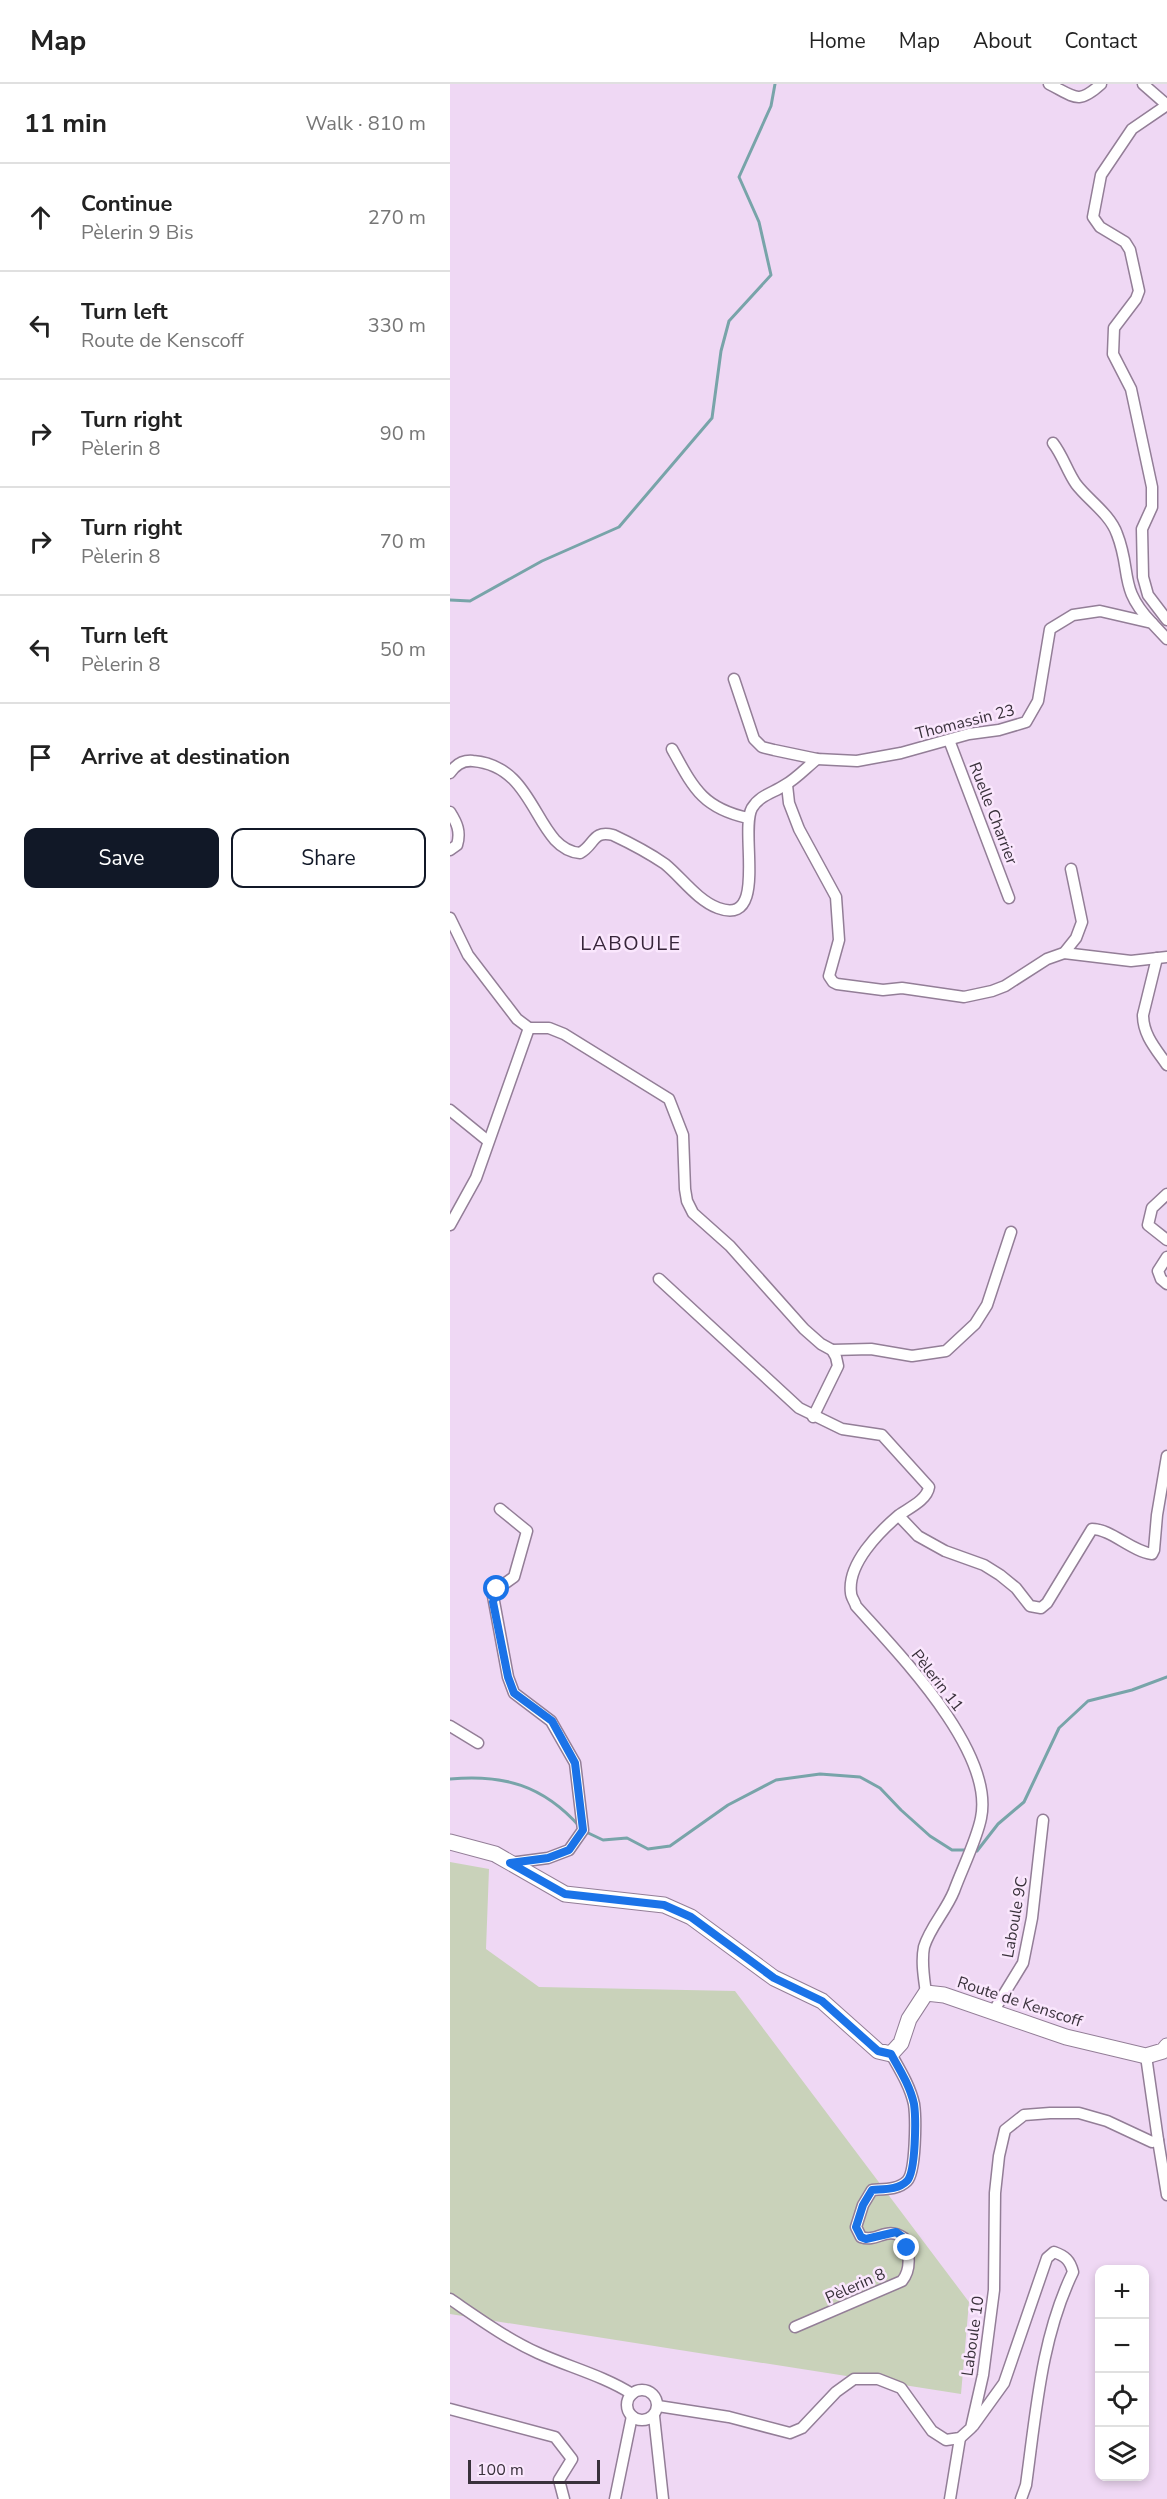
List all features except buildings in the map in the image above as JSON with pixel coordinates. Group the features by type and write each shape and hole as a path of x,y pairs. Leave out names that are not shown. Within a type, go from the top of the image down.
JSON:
{"main road":[{"path":"450,1842 495,1854 565,1894 664,1905 691,1917 774,1978 822,2001 878,2051 891,2054 901,2043 909,2019 926,1993"},
{"name":"Route de Kenscoff","path":"926,1993 944,1995 1066,2037 1146,2056"},
{"path":"1146,2056 1163,2051 1167,2046"}],"street":[{"path":"1049,84 1081,98 1087,96 1101,84"},
{"path":"1143,84 1167,105 1132,129 1101,175 1093,217 1100,227 1125,242 1130,250 1138,291 1136,299 1114,328 1113,354 1131,389 1148,459 1154,500 1142,529 1143,577 1148,595 1167,620"},
{"path":"1053,443 1062,454 1075,483 1114,528 1122,552 1129,591 1135,603 1167,639"},
{"name":"Thomassin 23","path":"734,679 753,740 762,747 817,759 857,760 901,753 1026,722 1038,701 1050,629 1073,615 1100,611 1152,623"},
{"name":"Ruelle Charrier","path":"950,740 1009,898"},
{"path":"672,749 693,786 710,804 727,814 748,818"},
{"path":"450,772 461,762 469,761 481,762 506,771 521,786 548,831 565,847 580,853 597,835 604,832 613,834 664,864 708,902 719,908 730,910 739,907 746,899 750,873 748,818 759,800 768,793 787,785 817,759"},
{"path":"787,785 789,803 799,829 836,897 839,940 829,971 830,979 845,986 883,990 902,988 958,996 977,995 1005,986 1034,966 1064,953 1076,938 1082,922 1071,869"},
{"path":"450,812 458,825 459,832 457,845 450,850"},
{"path":"450,918 468,955 510,1011 528,1028 549,1028 564,1034 669,1099 683,1135 685,1189 687,1201 693,1213 750,1267 820,1344 832,1350 871,1349 912,1356 946,1351 975,1324 987,1305 1011,1232"},
{"path":"1064,953 1131,961 1162,958 1143,1015 1143,1023 1146,1035 1167,1065"},
{"path":"450,1225 476,1178 528,1028"},
{"path":"450,1110 488,1141"},
{"path":"1167,1194 1152,1208 1148,1225 1167,1239"},
{"path":"1167,1257 1158,1272 1167,1284"},
{"path":"659,1279 784,1396 813,1417 838,1366 832,1350"},
{"name":"Pèlerin 11","path":"813,1417 842,1429 882,1435 929,1487 926,1495 873,1539 857,1564 851,1593 856,1606 923,1682 956,1727 975,1769 981,1796 982,1817 952,1895 928,1937 924,1949 926,1993"},
{"path":"898,1516 918,1536 945,1551 984,1565 1016,1588 1030,1606 1041,1608 1047,1603 1092,1529 1099,1529 1122,1543 1152,1554 1167,1456"},
{"path":"500,1509 527,1532 514,1577 497,1589 493,1596 508,1677 514,1693 552,1721 575,1763 583,1830 569,1850 548,1858 510,1863"},
{"path":"450,1726 478,1743"},
{"name":"Laboule 9C","path":"993,2012 1023,1963 1032,1918 1043,1820"},
{"name":"Pèlerin 8","path":"795,2327 902,2281 907,2275 909,2266 904,2238 896,2232 891,2232 866,2239 861,2237 856,2227 863,2205 872,2190 894,2188 905,2184 913,2171 914,2106 905,2079 891,2054"},
{"path":"1146,2056 1167,2195"},
{"name":"Laboule 10","path":"971,2428 983,2375 994,2290 994,2193 1005,2130 1024,2115 1079,2114 1107,2121 1152,2142 1158,2140"},
{"path":"632,2416 640,2421 656,2411 729,2416 790,2433 802,2428 836,2392 854,2379 878,2379 901,2388 932,2431 946,2440 960,2438 971,2428 1004,2383 1047,2258 1054,2252 1064,2256 1071,2264 1073,2272 1052,2330 1041,2375 1026,2485 1021,2499"},
{"path":"450,2299 488,2325 535,2352 615,2383 632,2394 646,2391 655,2396 663,2499"},
{"path":"615,2499 632,2416 627,2403 632,2394"},
{"path":"450,2409 560,2440 572,2459 559,2480 564,2499"},
{"path":"950,2499 960,2438"}],"green space":[{"path":"450,1862 489,1869 486,1949 539,1987 735,1991 969,2302 961,2394 450,2314"}],"waterway":[{"path":"450,600 470,601 542,561 619,527 712,418 721,351 729,321 771,275 759,222 739,177 771,106 775,84"},
{"path":"974,1851 977,1851 998,1824 1024,1802 1059,1728 1088,1701 1132,1690 1167,1677"},
{"path":"584,1831 603,1840 627,1838 648,1849 670,1846 728,1805 776,1780 820,1774 860,1777 880,1788 930,1836 952,1850 968,1850"},
{"path":"450,1779 487,1778 521,1785 552,1801 580,1827"}],"district":[{"name":"LABOULE","path":"631,943"}],"route":[{"path":"497,1589 493,1602 508,1677 514,1693 552,1721 575,1763 583,1830 569,1850 548,1858 510,1863 565,1894 664,1905 691,1917 774,1978 822,2001 878,2051 891,2054 905,2079 914,2106 913,2171 905,2184 894,2188 872,2190 863,2205 856,2227 861,2237 866,2239 896,2232 904,2238 907,2248"}]}
